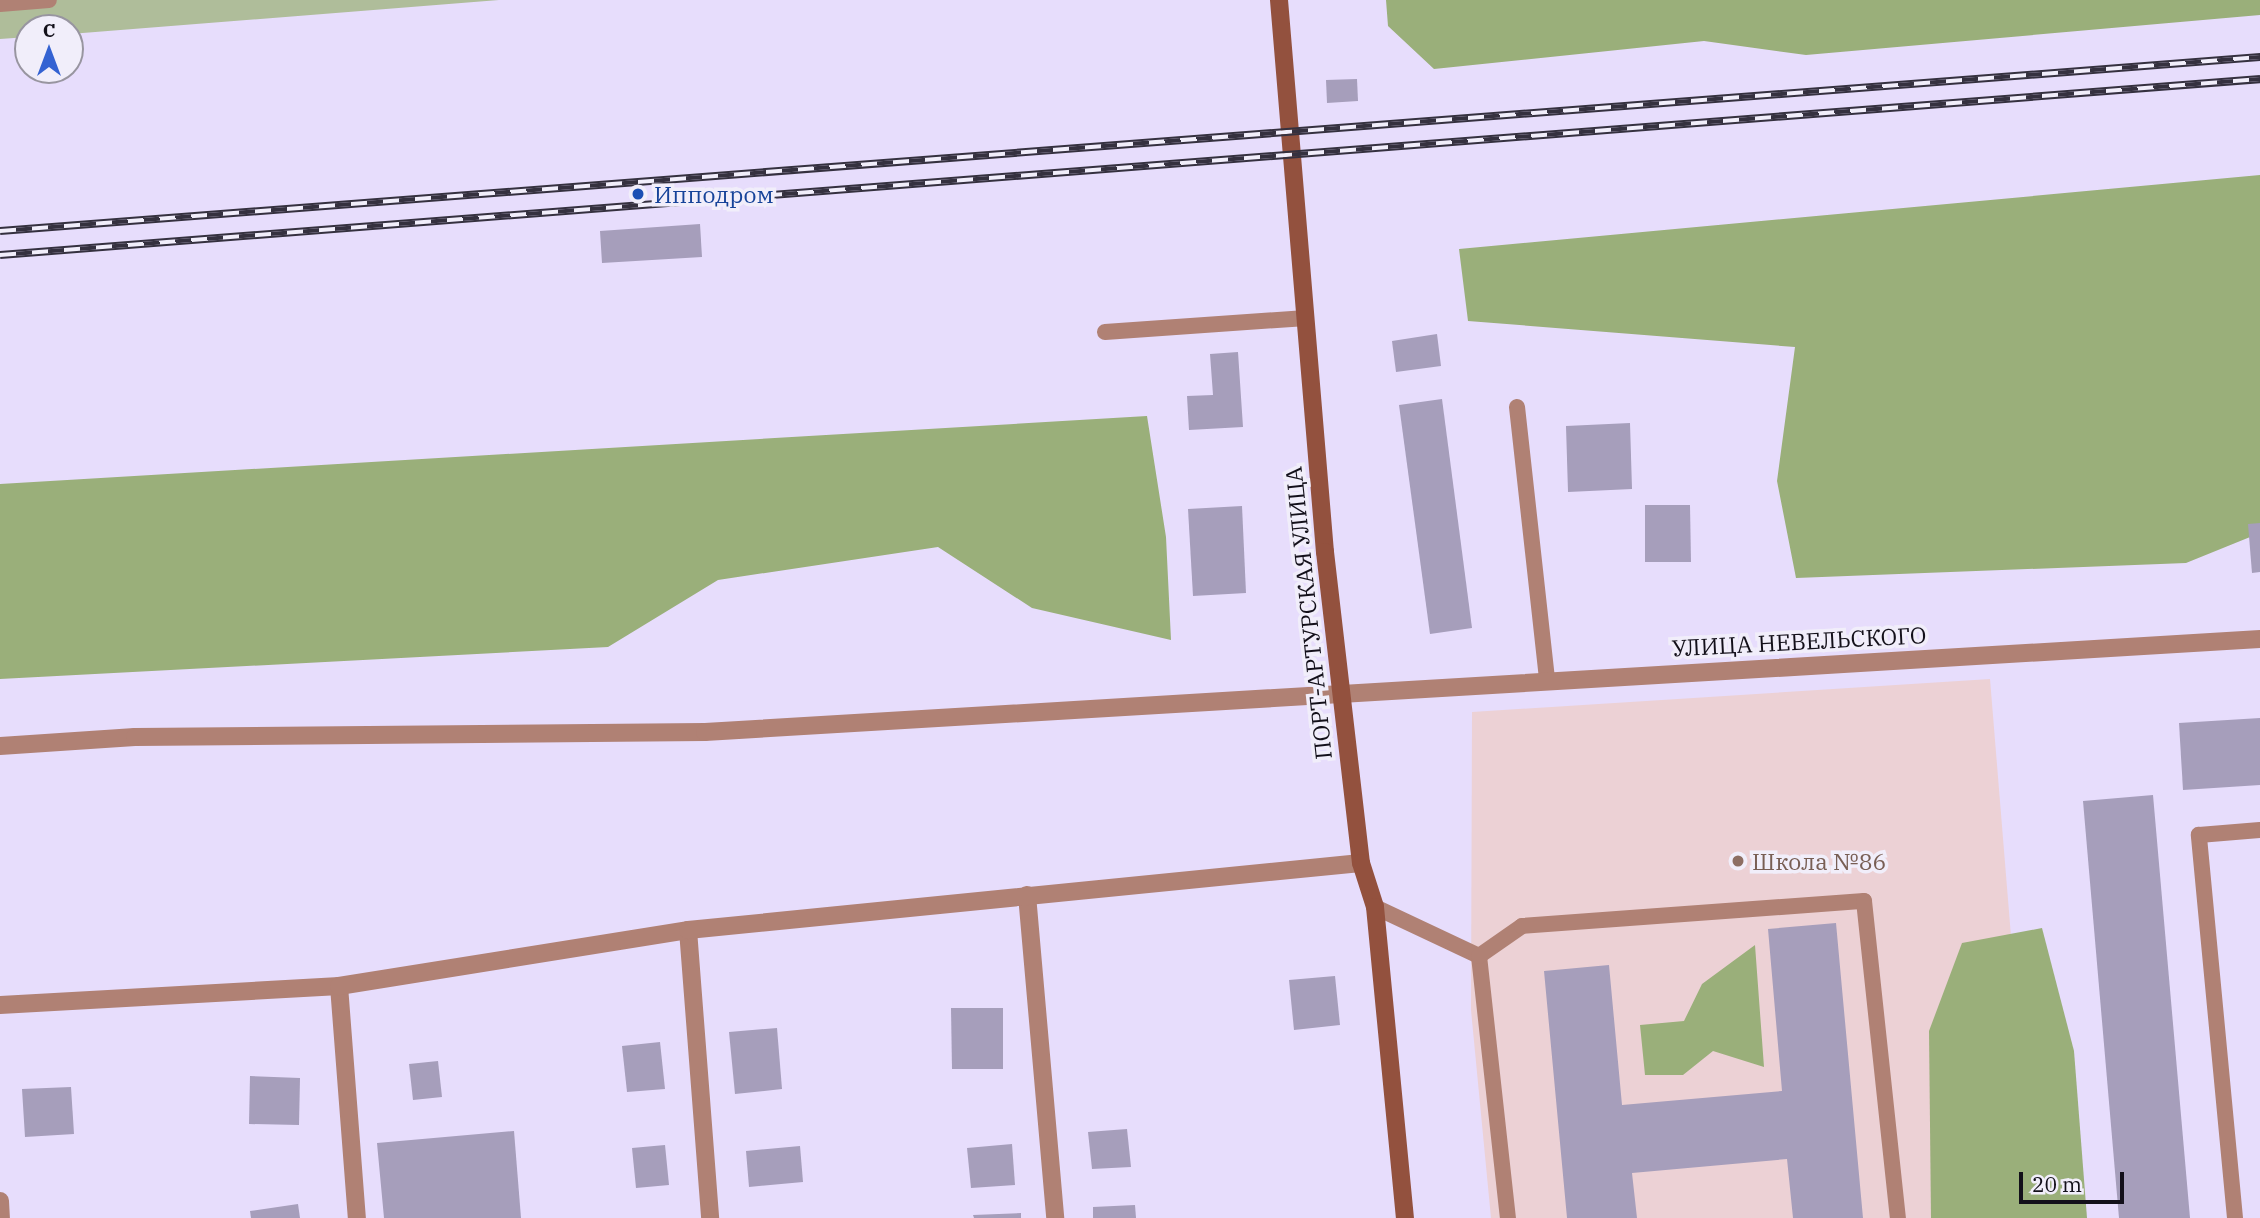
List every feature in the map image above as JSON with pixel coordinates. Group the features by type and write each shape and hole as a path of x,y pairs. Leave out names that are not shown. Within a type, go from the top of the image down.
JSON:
{"street":[{"name":"ПОРТ-АРТУРСКАЯ УЛИЦА","path":"1279,0 1303,318 1340,692 1362,863 1375,907 1405,1218"},
{"name":"УЛИЦА НЕВЕЛЬСКОГО","path":"0,746 135,737 705,732 2260,639"},
{"path":"0,1005 339,986 688,930 1362,863"},
{"path":"1027,895 1055,1218"},
{"path":"688,930 710,1218"},
{"path":"339,986 357,1218"},
{"path":"0,1200 1,1218"}],"lane":[{"path":"0,4 49,0"},
{"path":"1105,332 1303,318"},
{"path":"1517,407 1546,680"},
{"path":"2235,1218 2199,835 2260,830"},
{"path":"1479,956 1522,926 1864,901 1898,1218"},
{"path":"1375,907 1479,956"},
{"path":"1479,956 1508,1218"}],"shaded area":[{"name":"Школа №86","path":"1990,679 2034,1218 1491,1218 1471,1010 1472,712"}],"green space":[{"path":"0,0 499,0 84,33 84,14 14,14 14,38 0,39"},
{"path":"1386,0 2260,0 2260,15 1806,55 1704,41 1434,69 1388,26"},
{"path":"2260,175 2260,533 2186,563 1796,578 1777,481 1795,347 1468,321 1459,249"},
{"path":"1147,416 1166,537 1171,640 1032,608 938,547 718,580 608,647 0,679 0,484"},
{"path":"2042,928 2074,1051 2087,1218 1931,1218 1929,1031 1962,943"},
{"path":"1755,945 1764,1067 1713,1051 1683,1075 1645,1075 1640,1025 1684,1021 1702,984"}],"building":[{"path":"1357,79 1358,101 1327,103 1326,80"},
{"path":"700,224 702,257 602,263 600,231"},
{"path":"1437,334 1441,366 1396,372 1392,341"},
{"path":"1238,352 1243,427 1189,430 1187,396 1213,395 1210,354"},
{"path":"1442,399 1472,628 1430,634 1399,405"},
{"path":"1630,423 1632,489 1568,492 1566,426"},
{"path":"1645,505 1690,505 1691,562 1645,562"},
{"path":"1242,506 1246,593 1193,596 1188,509"},
{"path":"2260,523 2260,572 2252,573 2248,524"},
{"path":"2260,718 2260,785 2183,790 2179,723"},
{"path":"2153,795 2190,1218 2119,1218 2083,801"},
{"path":"1836,923 1863,1218 1793,1218 1787,1159 1632,1173 1637,1218 1567,1218 1544,971 1609,965 1622,1105 1782,1091 1768,929"},
{"path":"1335,976 1340,1025 1294,1030 1289,980"},
{"path":"951,1008 1003,1008 1003,1069 952,1069"},
{"path":"777,1028 782,1089 735,1094 729,1032"},
{"path":"660,1042 665,1089 627,1092 622,1046"},
{"path":"438,1061 442,1097 413,1100 409,1064"},
{"path":"250,1076 300,1078 299,1125 249,1124"},
{"path":"71,1087 74,1134 25,1137 22,1089"},
{"path":"1127,1129 1131,1167 1092,1169 1088,1132"},
{"path":"514,1131 521,1218 384,1218 377,1143"},
{"path":"1012,1144 1015,1185 971,1188 967,1148"},
{"path":"665,1145 669,1185 636,1188 632,1148"},
{"path":"800,1146 803,1182 749,1187 746,1151"},
{"path":"298,1204 300,1218 251,1218 250,1211"},
{"path":"1135,1205 1136,1218 1093,1218 1093,1207"},
{"path":"1021,1213 1021,1218 974,1218 973,1215"}],"railway":[{"path":"0,231 2260,57"},
{"path":"0,255 2260,79"}],"place":[{"name":"Ипподром","path":"638,194"},
{"name":"Школа №86","path":"1738,861"}]}
